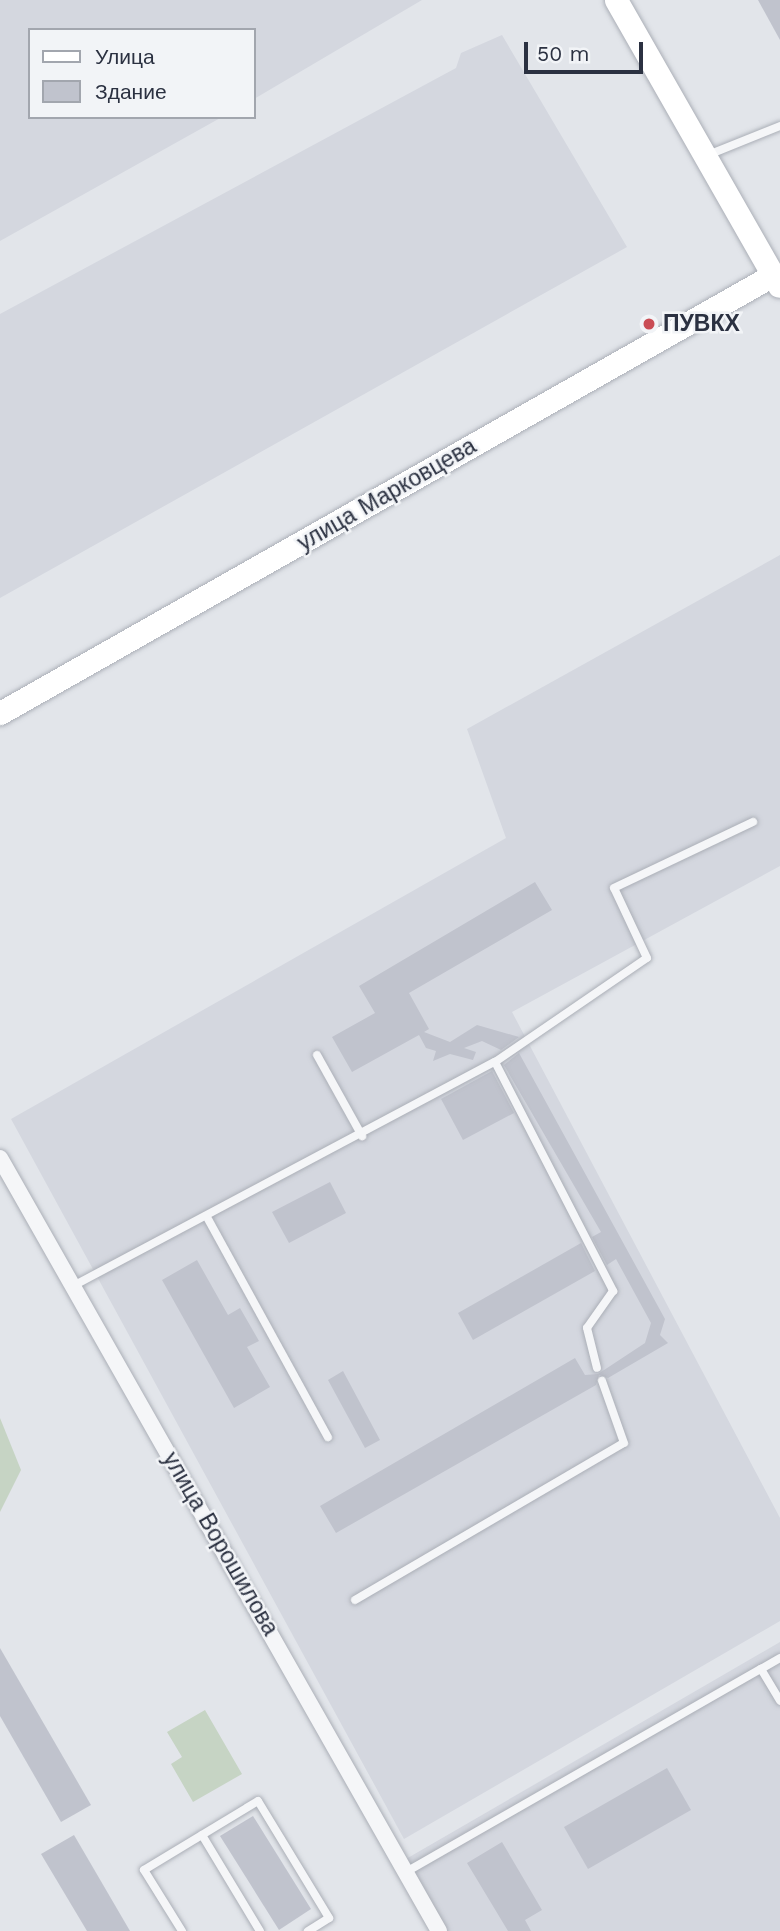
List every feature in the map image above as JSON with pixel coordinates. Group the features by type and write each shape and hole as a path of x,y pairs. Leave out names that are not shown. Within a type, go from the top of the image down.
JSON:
{"main road":[{"path":"617,0 778,278"},
{"name":"улица Марковцева","path":"0,713 778,278"}],"street":[{"name":"улица Ворошилова","path":"0,1158 439,1931"}],"lane":[{"path":"705,156 780,126"},
{"path":"73,1286 208,1219 495,1062 647,958 614,888 753,822"},
{"path":"317,1055 362,1136"},
{"path":"495,1062 613,1291 587,1328 597,1368"},
{"path":"208,1219 328,1437"},
{"path":"355,1600 624,1443 602,1381"},
{"path":"406,1872 780,1658"},
{"path":"761,1669 780,1701"},
{"path":"183,1931 144,1870 258,1801 329,1918 308,1931"},
{"path":"202,1835 260,1931"}],"shaded area":[{"path":"0,0 422,0 256,98 256,28 28,28 28,119 218,119 0,241"},
{"path":"502,35 627,247 0,598 0,314 456,68 461,53"},
{"path":"780,555 780,866 512,1012 780,1518 780,1621 404,1839 11,1119 506,838 467,729"},
{"path":"780,1642 780,1931 447,1931 406,1859"}],"green space":[{"path":"0,1418 21,1470 0,1512"},
{"path":"205,1710 242,1774 193,1802 171,1764 182,1757 167,1732"}],"building":[{"path":"758,0 780,0 780,40"},
{"path":"535,882 552,910 409,993 429,1029 424,1032 450,1042 477,1025 519,1037 501,1050 482,1041 464,1048 476,1052 473,1060 450,1054 433,1061 436,1051 426,1048 419,1035 352,1072 332,1037 375,1013 359,986"},
{"path":"519,1053 665,1319 660,1335 668,1343 608,1378 599,1375 596,1385 336,1533 320,1506 575,1358 585,1375 598,1374 645,1343 651,1323 616,1259 607,1265 592,1237 601,1232 504,1065"},
{"path":"492,1071 514,1113 463,1140 441,1099"},
{"path":"330,1182 346,1213 289,1243 272,1212"},
{"path":"581,1243 595,1271 473,1340 458,1313"},
{"path":"197,1260 228,1315 240,1308 259,1341 247,1347 270,1387 234,1408 162,1280"},
{"path":"343,1371 380,1440 365,1448 328,1380"},
{"path":"0,1648 91,1805 61,1822 0,1716"},
{"path":"667,1768 691,1810 588,1869 564,1827"},
{"path":"253,1816 311,1909 279,1930 220,1836"},
{"path":"74,1835 130,1931 87,1931 41,1854"},
{"path":"502,1842 542,1910 525,1920 531,1931 508,1931 467,1863"}],"place":[{"name":"ПУВКХ","path":"649,324"}]}
